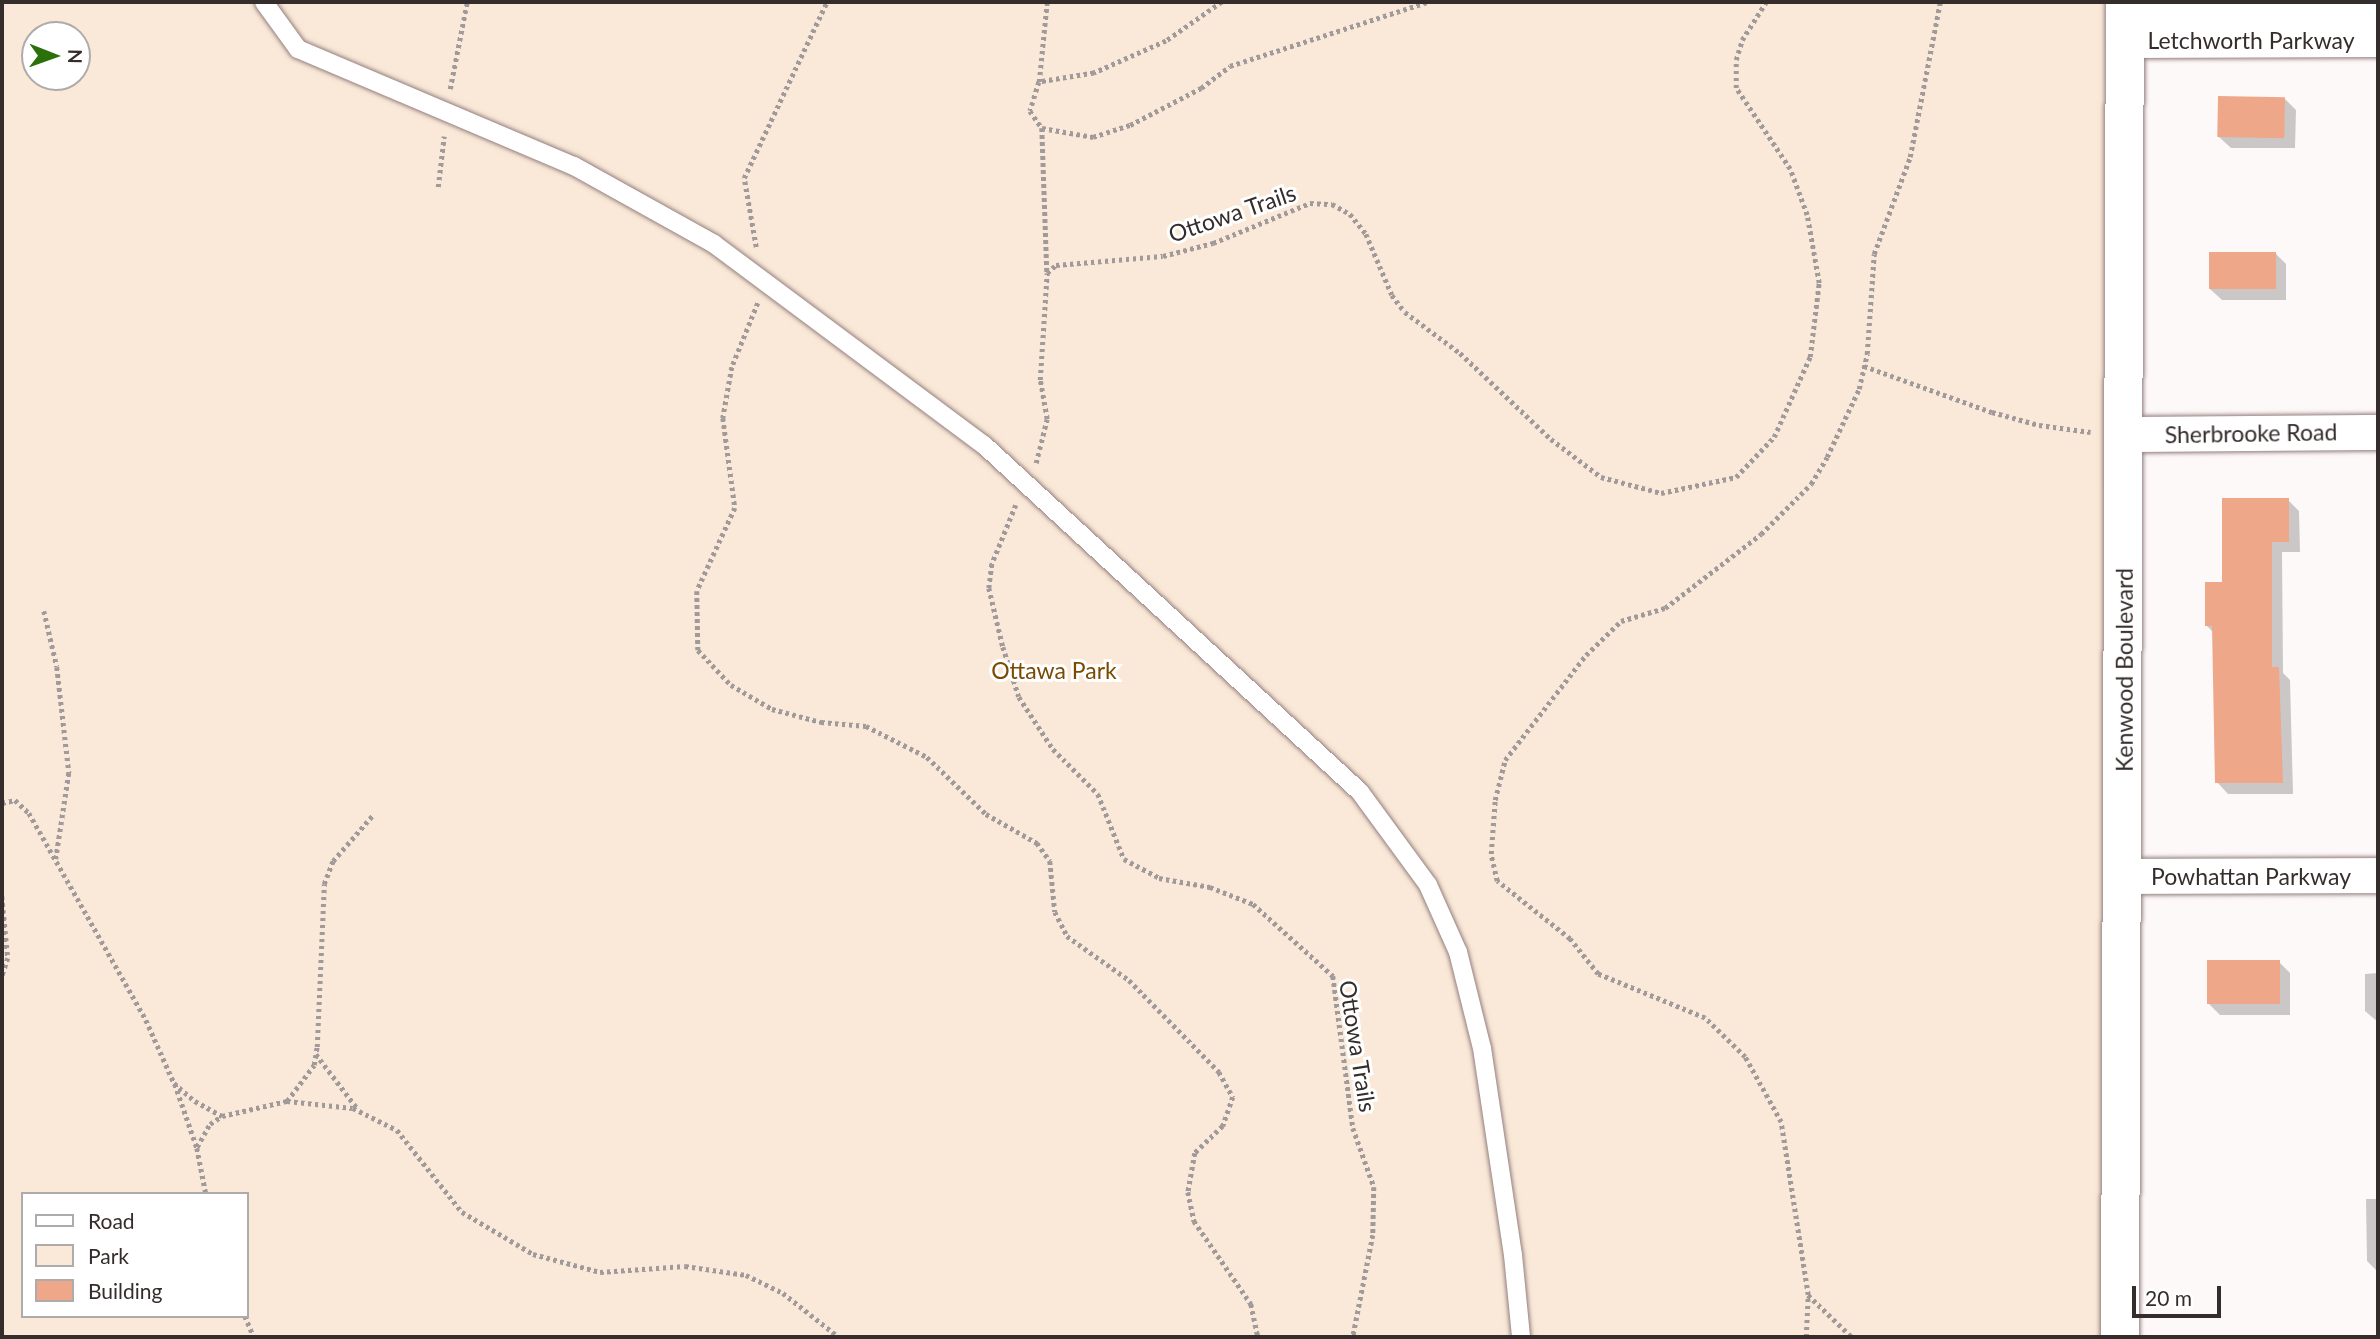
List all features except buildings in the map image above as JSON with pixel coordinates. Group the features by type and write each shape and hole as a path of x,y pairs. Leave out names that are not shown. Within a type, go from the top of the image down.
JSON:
{"street":[{"name":"Letchworth Parkway","path":"2125,17 2378,8"},
{"name":"Letchworth Parkway","path":"2125,17 2378,39"},
{"name":"Kenwood Boulevard","path":"2120,1337 2124,876 2125,17"},
{"name":"Sherbrooke Road","path":"2124,434 2378,432"},
{"name":"Powhattan Parkway","path":"2124,876 2378,875"}],"lane":[{"path":"264,2 298,49 574,166 714,244 984,445 1360,792 1428,885 1458,953 1482,1048 1513,1255 1521,1337"}],"path":[{"path":"827,2 744,178 764,281 757,312 732,367 723,418 735,508 697,591 698,650 731,685 772,709 821,722 866,726 927,757 986,814 1037,843 1050,861 1055,912 1067,936 1129,979 1219,1072 1233,1097 1223,1126 1195,1153 1188,1192 1194,1221 1251,1304 1258,1337"},
{"path":"1047,2 1039,82 1030,111 1042,128 1047,272"},
{"path":"1039,82 1094,73 1166,41 1222,2"},
{"path":"1042,128 1093,136 1130,125 1201,88 1230,66 1427,2"},
{"name":"Ottowa Trails","path":"1353,1337 1373,1235 1374,1187 1353,1128 1333,976 1253,904 1210,887 1159,878 1124,859 1098,794 1038,730 1019,697 989,588 999,543 1043,449 1047,419 1041,380 1047,272 1056,265 1108,264 1176,253 1213,243 1310,203 1332,204 1350,214 1366,234 1392,295 1405,312 1460,353 1551,439 1601,477 1661,493 1736,477 1774,437 1810,357 1819,284 1807,215 1790,169 1736,88 1736,60 1742,40 1766,2"},
{"path":"1806,1337 1808,1295 1781,1122 1745,1057 1705,1018 1598,974 1570,939 1497,881 1491,854 1499,776 1537,714 1621,621 1665,608 1689,593 1761,534 1811,484 1846,421 1864,366 1874,254 1910,158 1940,2"},
{"path":"1864,366 2039,425 2124,434"},
{"path":"44,611 57,667 69,773 56,860"},
{"path":"2,803 15,800 29,813 146,1020 174,1083 197,1147 206,1192"},
{"path":"286,1101 301,1087 316,1053 324,884 333,861 372,816"},
{"path":"2,896 8,958 2,976"},
{"path":"316,1053 360,1112"},
{"path":"174,1083 222,1116"},
{"path":"197,1147 210,1124 222,1116 286,1101 360,1112 397,1130 462,1212 533,1254 600,1272 685,1266 746,1275 783,1293 839,1337"},
{"path":"1808,1295 1852,1337"},
{"path":"246,1318 254,1337"}],"green space":[{"name":"Ottawa Park","path":"2,2 2105,2 2102,1337 2,1337"}]}
